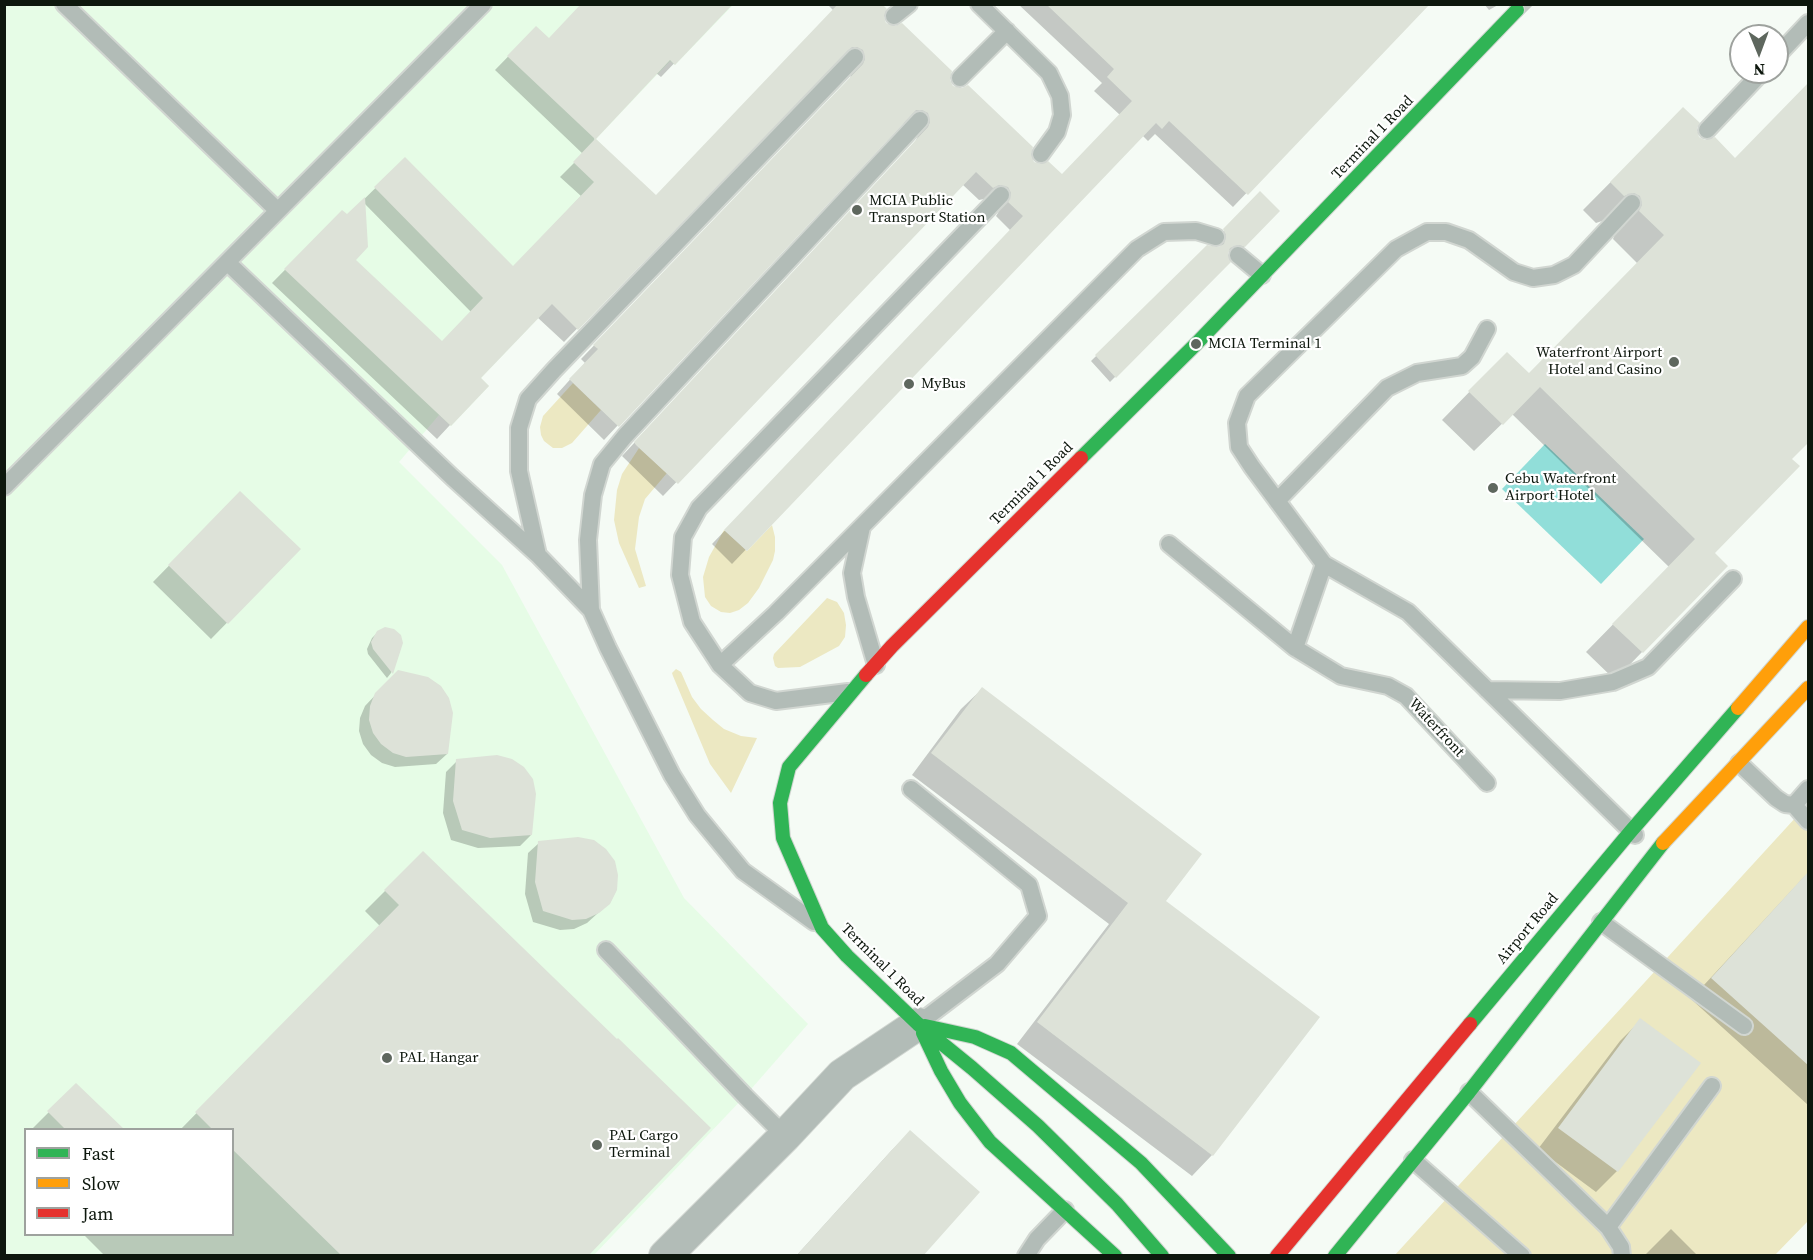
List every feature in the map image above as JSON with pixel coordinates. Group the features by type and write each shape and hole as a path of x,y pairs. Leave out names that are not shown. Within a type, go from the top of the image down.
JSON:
{"street":[{"name":"Terminal 1 Road","path":"1162,1256 1117,1204 1038,1126 918,1024 847,956 822,928 783,838 780,803 789,767 892,646 1196,344 1518,10"},
{"name":"Airport Road","path":"1277,1256 1631,831 1809,627"},
{"path":"1335,1256 1468,1092 1657,849 1809,688"},
{"name":"Terminal 1 Road","path":"918,1024 941,1071 960,1102 990,1142 1115,1256"},
{"name":"Terminal 1 Road","path":"918,1024 975,1037 1011,1053 1141,1163 1229,1256"},
{"path":"676,1252 842,1075 918,1024"}],"lane":[{"path":"64,4 277,210"},
{"path":"4,487 483,4"},
{"path":"894,16 909,4"},
{"path":"979,4 1049,73 1060,96 1062,115 1057,132 1041,154"},
{"path":"1789,44 1809,23"},
{"path":"960,78 1007,31"},
{"path":"538,555 519,471 519,428 528,399 855,57"},
{"path":"1707,130 1751,84"},
{"path":"591,610 588,540 593,495 602,464 625,436 920,120"},
{"path":"852,692 776,701 750,693 720,665 692,622 680,575 683,537 699,508 1001,195"},
{"path":"1632,203 1574,265 1554,275 1533,278 1514,272 1469,240 1446,232 1427,232 1396,249 1247,396 1237,423 1239,447 1324,564 1408,612 1631,831 1657,849"},
{"path":"720,665 776,613 1137,249 1164,232 1196,231 1216,237"},
{"path":"1238,255 1262,275"},
{"path":"228,262 452,477 538,555 591,610 672,775 697,815 742,871 822,928"},
{"path":"1277,501 1387,388 1417,373 1462,366 1472,357 1487,329"},
{"path":"862,526 852,573 856,597 876,665"},
{"name":"Waterfront","path":"1169,544 1295,648 1341,676 1388,686 1407,696 1487,783"},
{"path":"1295,648 1324,564"},
{"path":"1487,690 1560,691 1613,682 1648,667 1733,579"},
{"path":"1739,763 1785,804 1794,805 1809,821"},
{"path":"911,789 1029,885 1038,916 997,964 918,1024"},
{"path":"1794,805 1809,789"},
{"path":"1601,922 1744,1026"},
{"path":"606,950 785,1136"},
{"path":"1608,1227 1712,1086"},
{"path":"1468,1092 1608,1227 1622,1247 1622,1256"},
{"path":"1413,1160 1522,1256"},
{"path":"1026,1256 1037,1239 1065,1210"}],"shaded area":[{"path":"5,5 733,5 675,65 670,61 596,139 655,196 481,378 489,386 451,426 439,415 399,462 502,565 684,898 808,1024 745,1096 594,1255 5,1256"},
{"path":"573,383 601,410 572,443 562,448 553,448 544,441 541,435 540,427 543,416"},
{"path":"639,448 667,473 645,499 639,517 635,549 646,586 639,588 619,543 614,520 617,490 622,474"},
{"path":"772,525 775,537 773,560 759,588 748,603 730,613 721,612 711,606 705,597 703,577 709,557 724,530 747,551"},
{"path":"827,598 837,602 844,613 845,637 839,646 800,667 778,668 775,666 774,654"},
{"path":"676,669 681,672 692,697 713,720 724,729 741,736 757,738 731,793 710,764 673,676 672,673"},
{"path":"1808,804 1808,1221 1775,1255 1394,1256"}],"water":[{"path":"1545,444 1644,539 1601,584 1502,489"}],"building":[{"path":"581,4 733,4 675,65 670,60 596,139 656,195 838,4 882,4 887,9 884,17 886,23 895,26 902,23 952,71 950,80 953,86 962,88 968,85 1033,147 1031,153 1034,162 1040,164 1048,161 1062,174 1132,101 1107,77 1114,69 1046,4 1430,4 1248,195 1169,121 1162,129 1156,123 747,551 724,530 1023,216 1008,202 1011,193 1008,187 999,185 993,188 976,172 678,484 636,445 634,442 928,127 930,122 928,113 916,110 619,427 569,379 598,349 593,345 863,64 865,59 863,50 852,47 578,330 552,304 481,378 489,386 451,426 284,269 342,210 347,214 365,197 368,247 356,260 442,341 483,298 374,187 405,157 513,266 594,182 573,162 595,139 507,56 536,26 549,38"},
{"name":"Waterfront Airport Hotel and Casino","path":"1809,82 1809,442 1792,459 1800,466 1715,553 1728,566 1643,653 1612,624 1695,539 1540,387 1503,425 1468,391 1507,352 1529,373 1664,235 1639,211 1642,205 1640,196 1634,193 1624,196 1610,182 1683,107 1700,123 1697,128 1699,137 1705,140 1715,137 1735,158"},
{"path":"1260,191 1280,211 1245,247 1239,245 1230,248 1228,254 1231,262 1116,378 1095,355 1207,245 1218,247 1224,244 1226,235 1223,229"},
{"path":"240,491 301,549 228,624 168,565"},
{"path":"385,627 394,629 401,635 403,643 393,674 373,649 371,642 377,631"},
{"path":"398,670 428,677 441,686 449,698 453,713 448,754 406,757 393,753 381,744 373,733 369,720 370,706 375,693"},
{"path":"982,687 1202,854 1166,901 1320,1017 1213,1156 1037,1022 1128,903 931,753"},
{"path":"497,755 512,759 524,767 533,779 536,794 532,835 490,838 462,830 453,801 456,759"},
{"path":"578,837 594,840 606,849 615,861 618,875 617,890 610,904 599,913 586,919 572,920 543,911 535,882 538,841"},
{"name":"PAL Hangar","path":"423,851 711,1128 588,1256 342,1256 234,1151 234,1128 211,1128 195,1112 399,905 384,890"},
{"path":"1809,871 1809,1066 1711,978"},
{"path":"1640,1018 1701,1063 1618,1172 1558,1128"},
{"path":"76,1083 123,1128 64,1128 47,1111"},
{"path":"910,1130 980,1192 923,1256 796,1256"}],"traffic: fast":[{"path":"1081,458 1196,344 1517,10"},
{"path":"866,675 789,767 780,803 783,838 822,928 847,956 918,1024 1038,1126 1117,1204 1162,1256"},
{"path":"1470,1024 1631,831 1738,708"},
{"path":"1335,1256 1469,1092 1663,843"},
{"path":"925,1026 975,1037 1011,1053 1141,1163 1229,1256"},
{"path":"923,1033 941,1071 960,1103 990,1142 1115,1256"}],"traffic: slow":[{"path":"1738,708 1808,627"},
{"path":"1663,843 1808,688"}],"traffic: jam":[{"path":"866,675 892,646 1081,458"},
{"path":"1277,1256 1470,1024"}],"place":[{"name":"MCIA Public Transport Station","path":"857,210"},
{"name":"MCIA Terminal 1","path":"1196,344"},
{"name":"Waterfront Airport Hotel and Casino","path":"1674,362"},
{"name":"MyBus","path":"909,384"},
{"name":"Cebu Waterfront Airport Hotel","path":"1493,488"},
{"name":"PAL Hangar","path":"387,1058"},
{"name":"PAL Cargo Terminal","path":"597,1145"}]}
